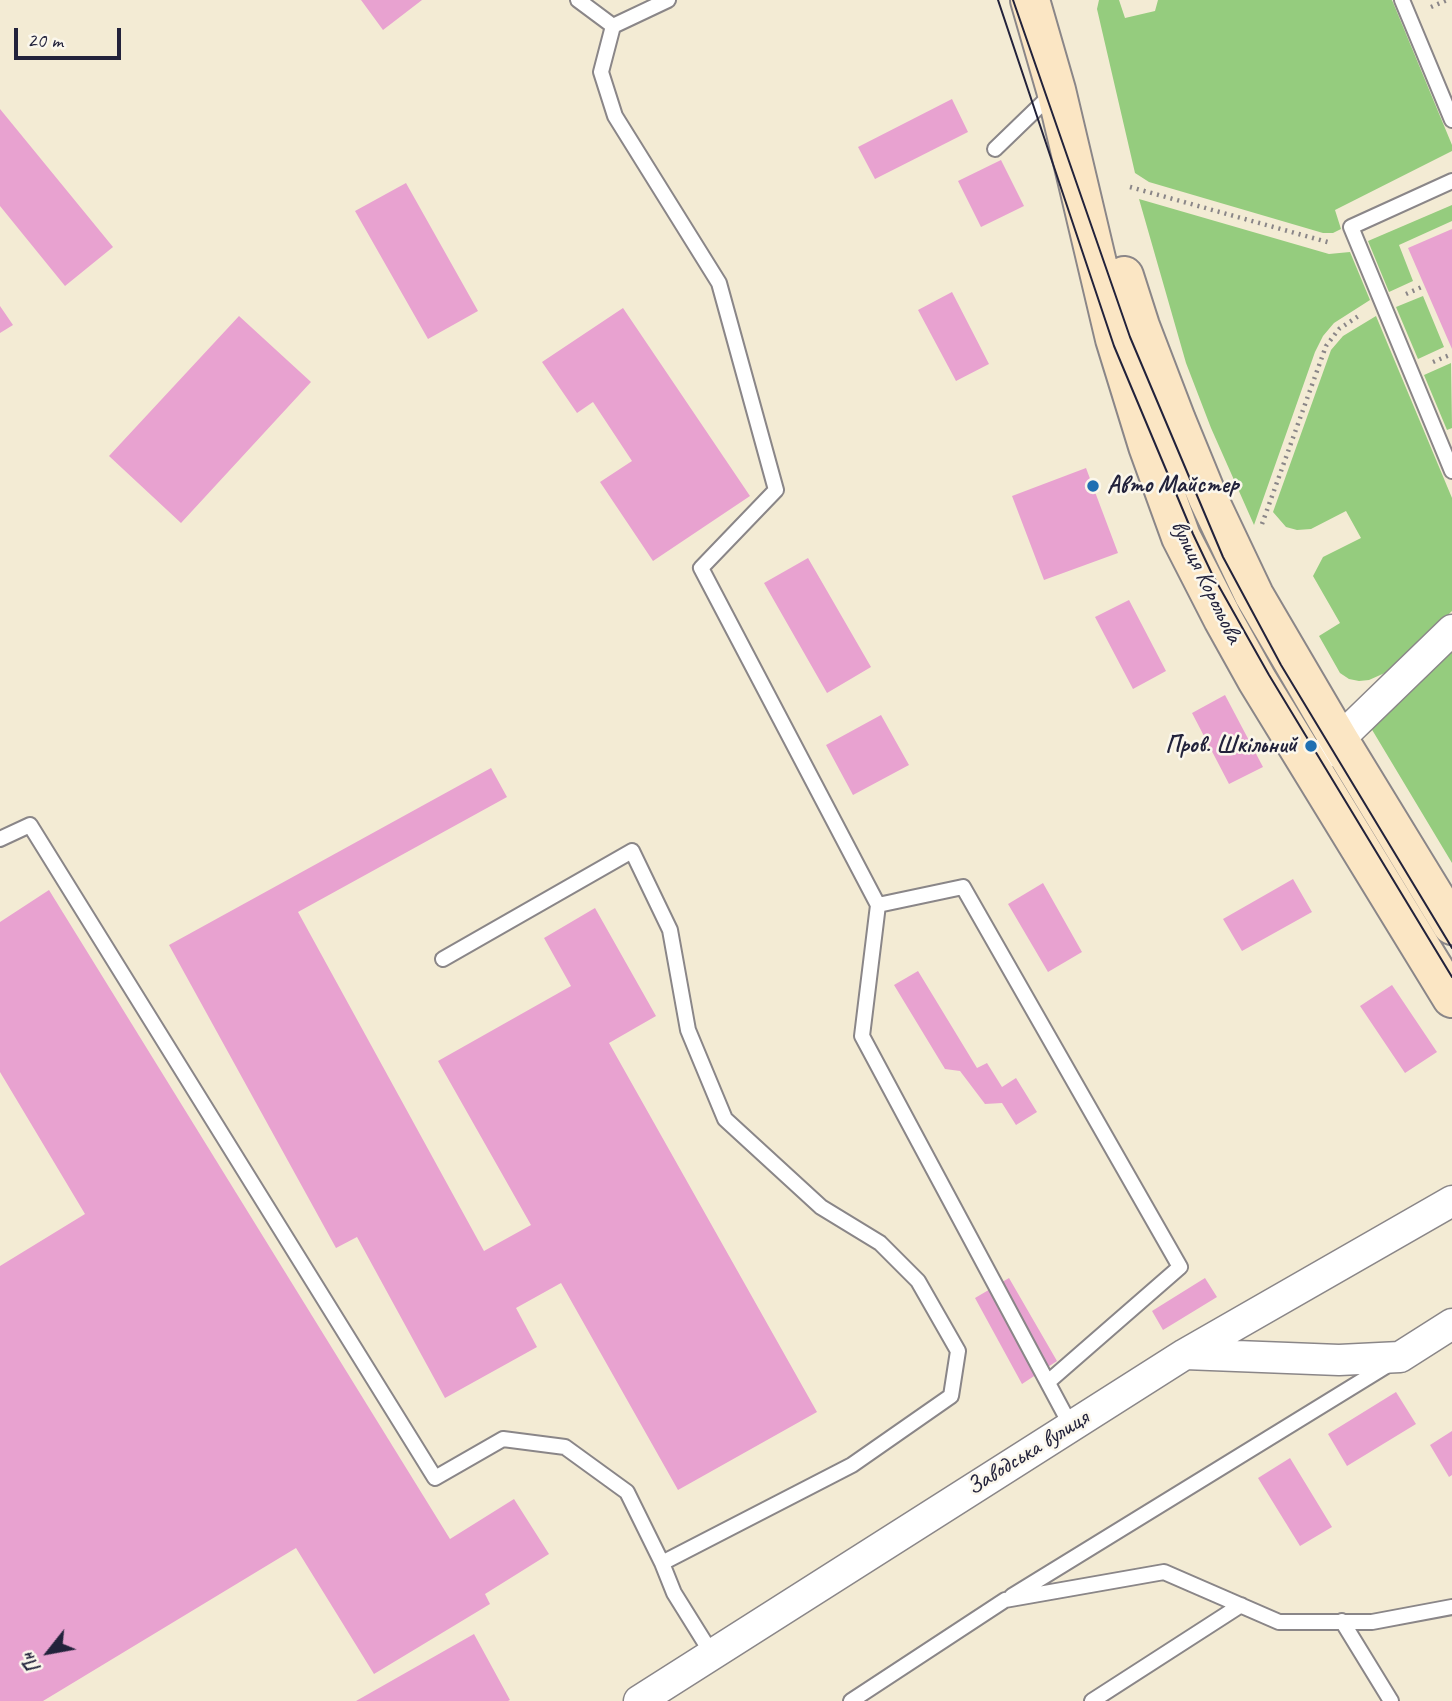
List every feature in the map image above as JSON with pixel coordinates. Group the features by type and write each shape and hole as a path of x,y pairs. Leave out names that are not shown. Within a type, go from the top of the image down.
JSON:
{"main road":[{"name":"вулиця Корольова","path":"1030,0 1056,90 1115,339 1148,446 1181,537 1228,629 1452,998"},
{"name":"вулиця Корольова","path":"1053,0 1124,275 1140,326 1208,498 1254,595 1452,925"},
{"path":"1053,0 1056,90"}],"street":[{"path":"1310,767 1452,630"},
{"name":"Заводська вулиця","path":"639,1701 1185,1354 1452,1201"},
{"path":"1185,1354 1339,1360 1400,1357 1452,1324"}],"lane":[{"path":"578,0 614,26"},
{"path":"668,0 614,26 601,72 615,116 719,283 776,490 701,568 878,905 862,1035 1071,1426"},
{"path":"1402,0 1452,120"},
{"path":"995,149 1056,90"},
{"path":"1452,181 1351,227 1452,471"},
{"path":"0,839 30,825 435,1478 503,1439 565,1447 627,1492 674,1593 712,1654"},
{"path":"443,959 632,851 670,930 688,1030 725,1119 821,1207 880,1243 918,1281 958,1351 951,1396 852,1465 662,1563"},
{"path":"878,905 963,887 1180,1268 1048,1382"},
{"path":"851,1701 1005,1600 1400,1357"},
{"path":"1005,1600 1164,1572 1279,1622 1372,1622 1452,1607"},
{"path":"1092,1701 1241,1605"},
{"path":"1342,1621 1391,1701"}],"path":[{"path":"1130,187 1327,243 1337,244 1356,239"},
{"path":"1259,531 1326,346 1339,329 1355,317 1424,286"}],"green space":[{"path":"1099,0 1119,0 1125,18 1155,11 1158,0 1392,0 1452,145 1452,151 1335,210 1341,229 1333,233 1323,233 1149,182 1135,173 1097,9"},
{"path":"1139,199 1329,254 1350,252 1370,300 1334,323 1323,336 1254,525 1211,428 1186,363"},
{"path":"1452,205 1452,221 1399,245 1413,281 1389,292 1368,241"},
{"path":"1423,296 1444,347 1418,359 1396,307"},
{"path":"1376,316 1452,498 1452,611 1387,672 1369,680 1359,681 1340,673 1319,636 1340,623 1313,576 1323,557 1361,538 1346,511 1311,529 1297,530 1286,527 1273,512 1331,350 1343,336"},
{"path":"1451,363 1452,428 1447,430 1424,375"},
{"path":"1452,649 1452,863 1371,728"}],"building":[{"path":"361,0 422,0 383,30"},
{"path":"952,99 968,132 875,179 858,147"},
{"path":"0,109 113,247 65,286 0,206"},
{"path":"1001,160 1024,206 981,227 958,181"},
{"path":"406,183 478,311 428,339 355,211"},
{"path":"1452,229 1452,349 1408,248"},
{"path":"952,292 989,364 956,381 918,310"},
{"path":"0,306 13,325 0,333"},
{"path":"623,308 750,496 653,561 600,482 632,461 593,402 577,413 542,362"},
{"path":"239,316 311,382 181,523 109,456"},
{"path":"1086,468 1118,553 1044,580 1012,496"},
{"path":"808,558 871,667 827,693 764,583"},
{"path":"1129,600 1166,671 1133,689 1095,617"},
{"path":"1225,695 1263,767 1229,784 1192,713"},
{"path":"881,715 909,765 853,795 826,745"},
{"path":"491,768 507,797 298,912 484,1251 531,1225 438,1061 571,986 544,938 595,908 656,1016 609,1043 817,1412 678,1490 561,1283 516,1308 537,1347 445,1398 357,1237 336,1248 169,945"},
{"path":"1293,879 1312,912 1242,951 1223,919"},
{"path":"1043,883 1082,952 1048,972 1008,904"},
{"path":"49,890 450,1539 514,1499 549,1554 485,1594 490,1604 374,1674 296,1548 43,1701 0,1701 0,1266 85,1214 0,1072 0,922"},
{"path":"918,971 977,1068 987,1063 1002,1087 1016,1078 1037,1112 1016,1125 1002,1103 985,1104 960,1071 945,1069 894,985"},
{"path":"1392,985 1437,1052 1405,1073 1360,1006"},
{"path":"1009,1278 1057,1361 1022,1384 975,1298"},
{"path":"1205,1278 1217,1297 1163,1330 1152,1311"},
{"path":"1396,1392 1416,1424 1347,1466 1328,1434"},
{"path":"1452,1431 1452,1475 1449,1477 1430,1445"},
{"path":"1290,1458 1332,1527 1300,1546 1258,1478"},
{"path":"474,1634 510,1700 356,1701"}],"tram line":[{"path":"998,0 1114,346 1193,534 1212,574 1269,675 1452,977"},
{"path":"1013,0 1130,337 1223,557 1281,665 1452,948"}],"place":[{"name":"Авто Майстер","path":"1093,486"},
{"name":"Пров. Шкільний","path":"1311,746"}]}
